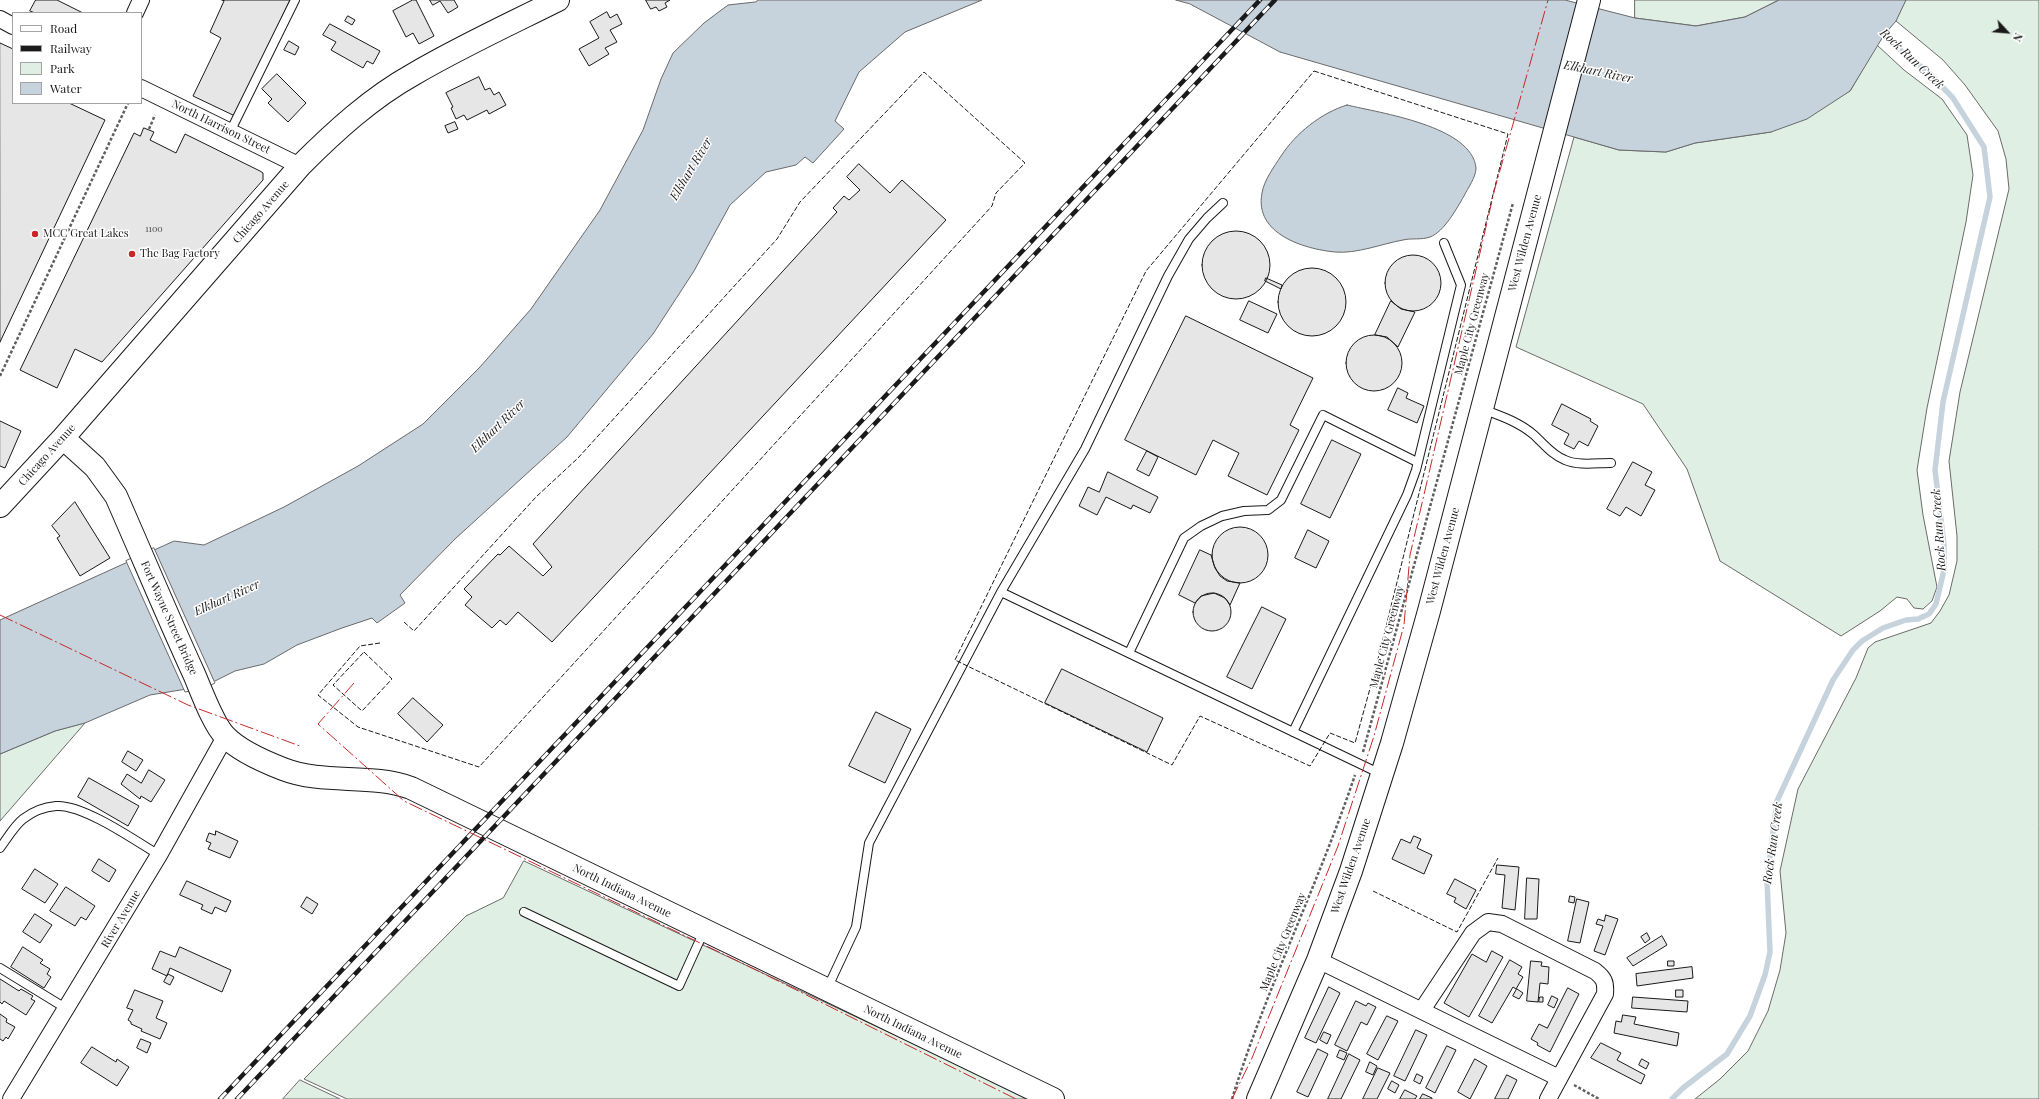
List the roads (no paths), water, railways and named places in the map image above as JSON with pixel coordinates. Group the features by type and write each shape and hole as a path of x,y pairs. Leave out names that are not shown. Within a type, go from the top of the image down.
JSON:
{"street":[{"path":"135,12 141,0"},
{"name":"Chicago Avenue","path":"0,506 63,438 300,166 332,134 413,74 558,0"},
{"name":"West Wilden Avenue","path":"1263,1097 1318,960 1351,871 1382,774 1429,611 1589,0"},
{"path":"0,20 12,26"},
{"name":"North Harrison Street","path":"142,88 300,166"},
{"name":"Fort Wayne Street Bridge","path":"63,438 95,467 107,482 119,503 134,541 203,695"},
{"name":"North Indiana Avenue","path":"203,695 225,737 254,756 284,769 323,778 378,780 396,783 411,788 1052,1099"},
{"name":"River Avenue","path":"11,1099 67,1009 159,855 225,737"},
{"path":"1422,1010 1473,933 1488,922 1502,924 1595,971 1602,976 1606,984 1604,994 1548,1099"},
{"path":"1318,960 1559,1078"}],"lane":[{"path":"230,132 295,0"},
{"path":"827,990 856,927 869,842 1001,592 1085,449 1168,276 1189,239 1207,218 1224,203"},
{"path":"1293,732 1407,495 1418,462 1461,285 1444,243"},
{"path":"1482,409 1508,418 1533,434 1554,454 1565,460 1579,464 1611,463"},
{"path":"1129,653 1184,538 1201,526 1222,516 1268,510 1281,500 1323,416 1418,462"},
{"path":"1001,592 1382,774"},
{"path":"0,848 21,820 37,810 57,806 72,808 92,816 159,855"},
{"path":"524,912 679,986 704,931"},
{"path":"0,968 67,1009"}],"water":[{"name":"Elkhart River","path":"759,0 982,0 905,32 859,72 835,121 844,129 813,163 805,157 796,165 766,172 730,205 694,271 653,334 567,437 455,539 400,595 405,603 377,623 372,618 342,628 297,645 264,664 235,671 205,686 150,695 85,723 55,731 0,754 0,620 174,541 204,545 284,507 358,466 423,424 480,367 531,309 600,210 643,130 661,79 673,53 704,23 728,5 755,2"},
{"name":"Elkhart River","path":"1176,0 1565,0 1635,18 1696,26 1745,17 1779,0 1906,0 1896,21 1884,35 1850,91 1807,119 1771,132 1695,143 1666,152 1619,150 1280,52 1190,4"},
{"path":"1347,105 1401,117 1422,124 1442,132 1459,142 1471,154 1476,168 1473,179 1450,219 1435,234 1427,238 1406,239 1352,252 1335,252 1296,243 1273,229 1266,219 1262,207 1263,188 1281,156 1294,139 1310,125 1328,113"}],"waterway":[{"name":"Rock Run Creek","path":"1672,1099 1683,1088 1727,1054 1750,1016 1765,975 1770,952 1767,880 1777,801 1833,680 1853,650 1862,641 1883,628 1906,620 1918,619 1929,614 1936,604 1944,570 1944,545 1935,470 1943,402 1990,197 1984,147 1953,98 1930,74 1899,49 1879,30"}],"railway":[{"path":"220,1099 1260,0"},
{"path":"237,1099 1275,0"}],"place":[{"name":"MCC Great Lakes","path":"35,234"},
{"name":"The Bag Factory","path":"132,254"}]}
